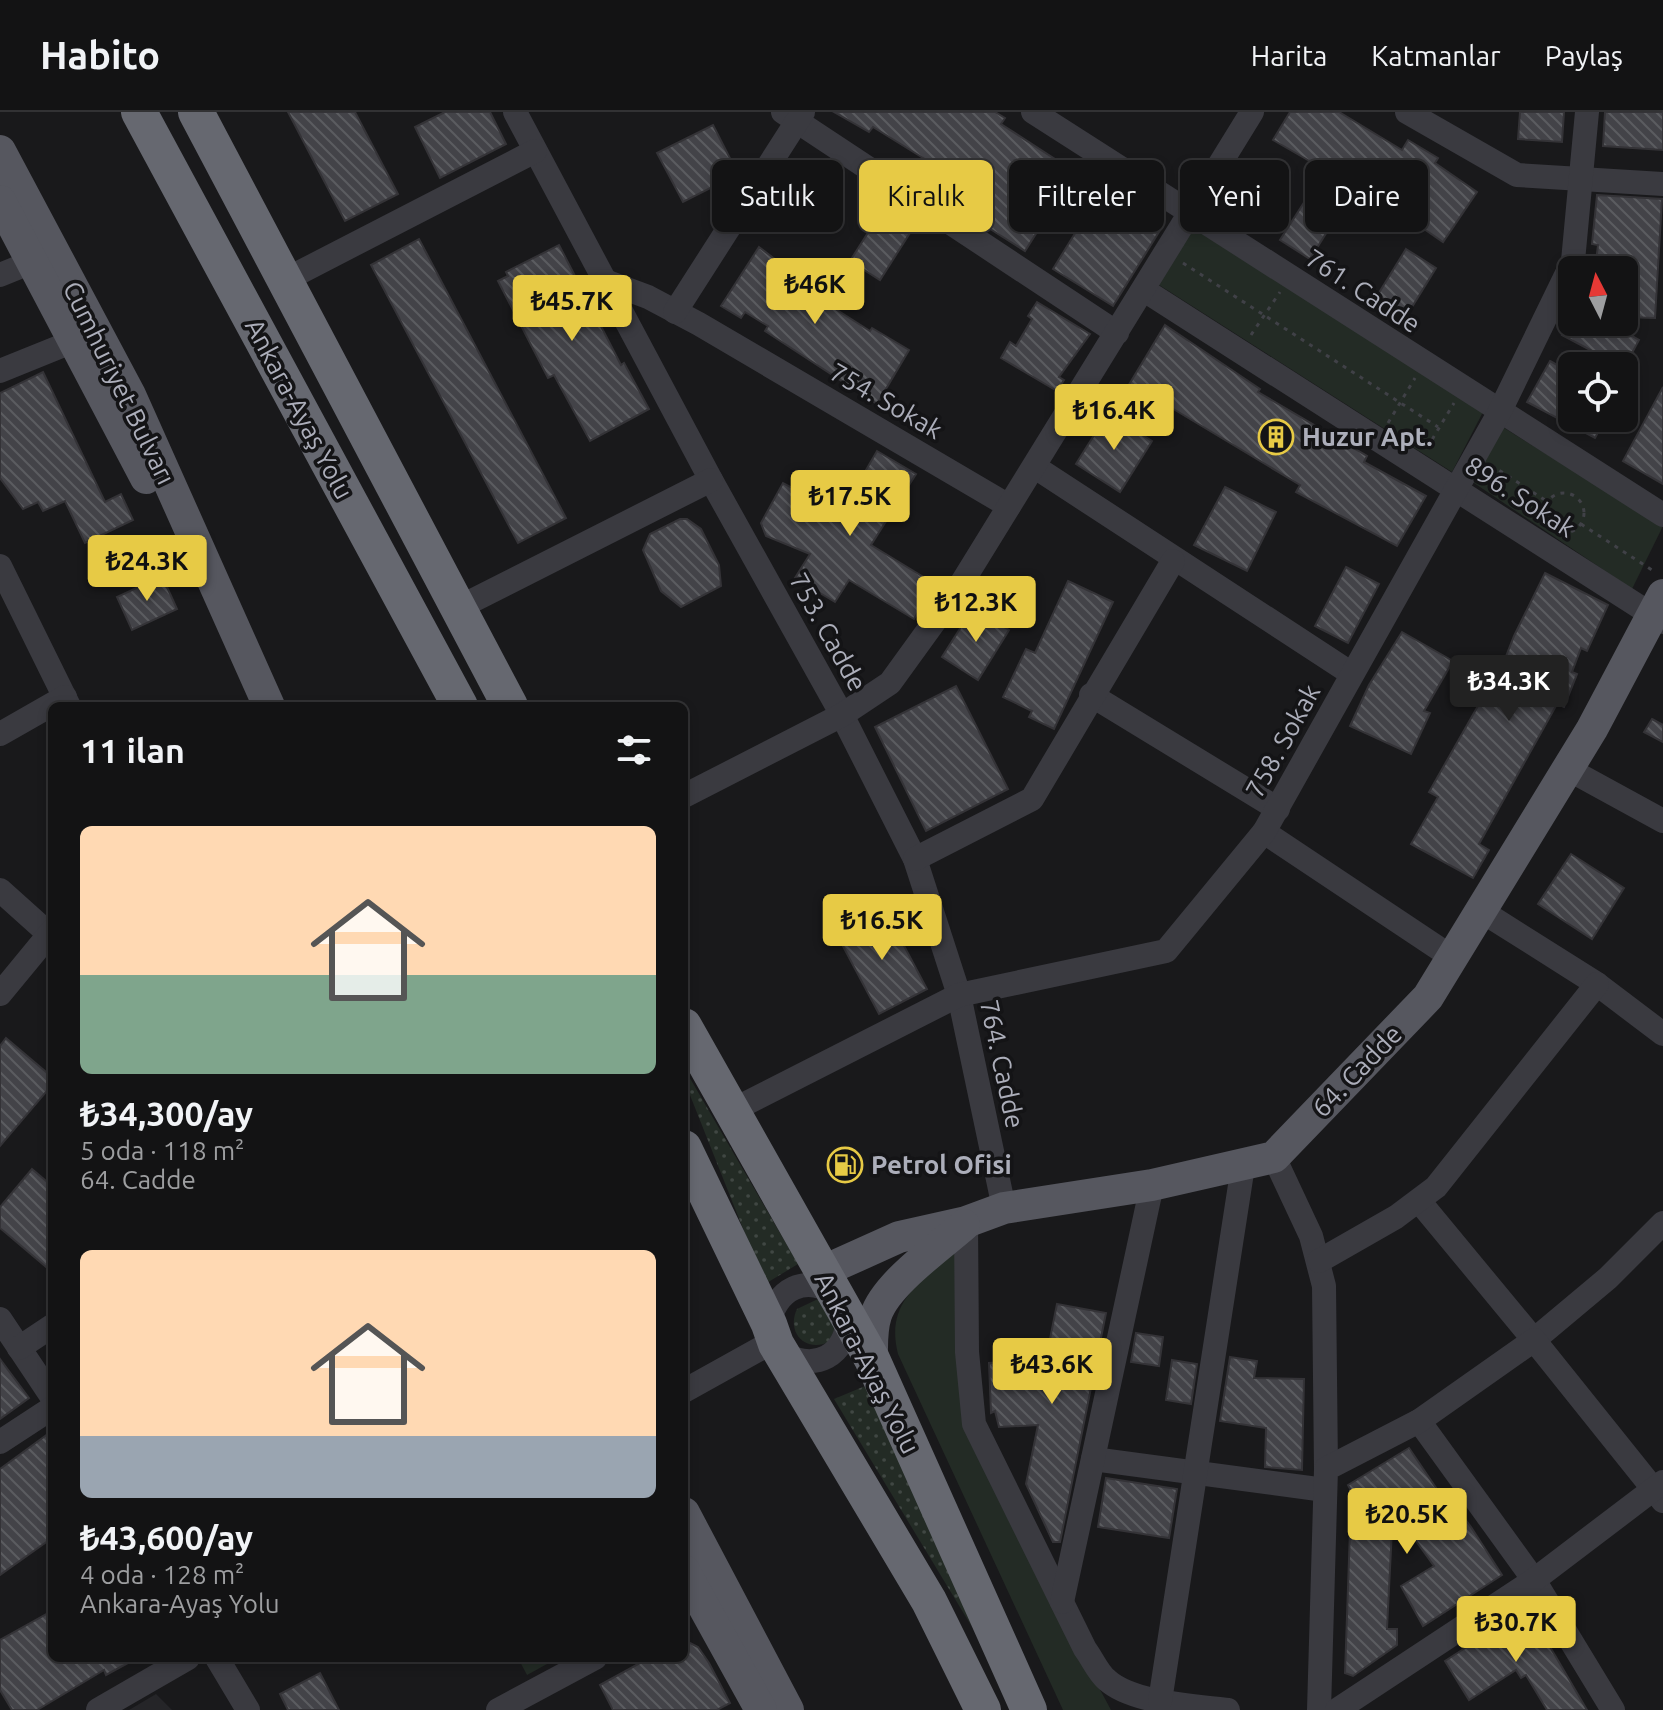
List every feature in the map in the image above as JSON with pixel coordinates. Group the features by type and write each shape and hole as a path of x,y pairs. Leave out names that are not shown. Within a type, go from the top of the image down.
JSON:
{"highway":[{"name":"Ankara-Ayaş Yolu","path":"139,112 458,702"},
{"name":"Ankara-Ayaş Yolu","path":"196,112 508,702"},
{"name":"Ankara-Ayaş Yolu","path":"688,1033 872,1359 1029,1710"},
{"path":"688,1156 775,1339 929,1601 983,1710"}],"main road":[{"name":"Cumhuriyet Bulvarı","path":"0,151 130,395 267,702"},
{"name":"Cumhuriyet Bulvarı","path":"0,201 157,499 244,702"},
{"name":"64. Cadde","path":"1258,1162 1428,997 1483,912 1659,611"},
{"path":"841,1300 899,1237 966,1222 1004,1208 1152,1185 1258,1162"},
{"path":"841,1300 899,1282 966,1222"},
{"path":"688,1521 788,1710"},
{"path":"688,1587 693,1608 761,1710"}],"street":[{"name":"753. Cadde","path":"515,112 711,480 842,715"},
{"name":"761. Cadde","path":"1033,112 1180,205"},
{"path":"1223,160 1252,112"},
{"path":"1407,112 1517,175 1663,184"},
{"name":"758. Sokak","path":"731,1111 959,995 1166,951 1264,832 1499,413 1573,261 1587,112"},
{"path":"675,312 795,115 1117,333"},
{"path":"285,280 535,151"},
{"path":"688,794 842,715 890,683 958,589 1180,230"},
{"name":"761. Cadde","path":"1221,232 1499,413 1663,515"},
{"path":"0,275 32,262"},
{"name":"754. Sokak","path":"605,281 675,312 1009,506"},
{"name":"896. Sokak","path":"1144,290 1456,490 1659,611"},
{"path":"0,371 74,341"},
{"path":"1035,467 1173,561 1352,674"},
{"path":"458,608 711,480"},
{"path":"915,859 1032,799 1173,561"},
{"path":"2,574 67,702"},
{"path":"1091,695 1278,809"},
{"path":"0,734 48,711"},
{"name":"764. Cadde","path":"842,715 915,859 959,995 1004,1208"},
{"path":"1568,769 1663,821"},
{"path":"1264,832 1453,958"},
{"path":"0,890 47,946 0,994"},
{"path":"1483,912 1597,984 1663,1034"},
{"path":"1319,1261 1419,1201 1454,1166 1597,984"},
{"path":"1258,1162 1301,1210 1319,1261 1327,1311 1319,1710"},
{"path":"1160,1701 1195,1475 1258,1162"},
{"path":"1062,1602 1152,1185"},
{"path":"1337,1710 1534,1580 1660,1491 1419,1201"},
{"path":"966,1222 967,1352 974,1424 1085,1649 1123,1710"},
{"path":"1093,1459 1195,1475 1326,1479 1419,1421 1534,1340 1608,1278 1663,1223"},
{"path":"778,1299 841,1300 843,1344 821,1361 808,1363 775,1339 778,1299"},
{"path":"0,1319 48,1391"},
{"path":"19,1348 48,1329"},
{"path":"688,1389 775,1339"},
{"path":"0,1442 48,1411"},
{"path":"1419,1421 1534,1580 1613,1710"},
{"path":"98,1710 181,1662"},
{"path":"219,1662 248,1710"},
{"path":"498,1710 588,1662"},
{"path":"1107,1680 1160,1701 1228,1710"}],"path":[{"path":"1181,262 1438,427"},
{"path":"1241,352 1290,277"},
{"path":"1376,439 1424,364"},
{"path":"1417,465 1462,389"},
{"path":"1476,455 1548,502"},
{"path":"1565,493 1576,496 1583,505 1581,524 1570,533 1558,532 1549,526 1544,515 1548,502 1554,496 1565,493"},
{"path":"1581,524 1663,577"}],"shaded area":[{"path":"1187,232 1204,232 1483,412 1452,472 1156,283"},
{"path":"1501,426 1663,526 1632,589 1471,481"},
{"path":"688,1075 798,1264 765,1284 688,1090"},
{"path":"956,1252 962,1399 1060,1615 1111,1710 1063,1710 898,1354 895,1336 901,1307 918,1284"},
{"path":"818,1299 840,1316 829,1342 812,1345 796,1332 794,1317 797,1309"},
{"path":"870,1384 972,1627 834,1399"},
{"path":"520,1662 551,1662 527,1675"},
{"path":"156,1694 172,1710 129,1710"}],"building":[{"path":"288,112 355,112 398,194 345,221"},
{"path":"445,112 490,112 506,144 440,178 415,127"},
{"path":"834,112 995,112 1005,118 1001,124 1056,160 1009,160 1009,232 1037,232 1025,251 993,231 993,160 926,160 873,127 869,132"},
{"path":"1290,112 1339,112 1402,150 1408,140 1438,158 1435,163 1477,192 1443,242 1428,232 1428,160 1308,160 1273,140"},
{"path":"1520,112 1564,112 1562,142 1518,139"},
{"path":"1605,112 1663,112 1663,150 1603,146"},
{"path":"713,125 731,160 712,160 712,187 683,202 657,153"},
{"path":"1597,195 1662,199 1655,318 1638,317 1638,256 1597,256 1598,245 1592,244"},
{"path":"1305,201 1305,232 1327,232 1310,259 1280,240 1285,232 1289,232 1289,226"},
{"path":"868,232 911,232 880,280 850,261"},
{"path":"1076,232 1159,232 1113,306 1053,269"},
{"path":"419,239 566,518 518,543 371,265"},
{"path":"559,245 621,365 624,363 649,409 590,441 554,375 548,378 498,281 508,276 506,272"},
{"path":"759,247 797,276 799,272 819,284 812,294 870,331 872,328 909,350 877,404 765,331 768,326 745,312 741,318 721,306"},
{"path":"1406,249 1436,268 1407,315 1377,296"},
{"path":"1037,302 1090,334 1059,377 1064,380 1057,391 1001,358 1010,342 1016,346 1032,319 1028,316"},
{"path":"1165,325 1260,389 1258,392 1367,456 1364,462 1426,496 1397,546 1296,492 1300,485 1170,407 1167,412 1127,388"},
{"path":"1564,336 1632,336 1639,340 1633,352 1594,352"},
{"path":"1550,361 1558,365 1558,418 1527,402"},
{"path":"43,372 105,502 121,494 133,520 85,543 65,501 43,511 38,502 23,509 0,478 0,393"},
{"path":"1663,387 1663,484 1623,461"},
{"path":"1108,413 1152,441 1120,492 1076,464"},
{"path":"1584,432 1598,432 1595,438"},
{"path":"877,451 916,474 871,545 935,584 914,619 849,580 835,602 795,578 810,554 766,536 761,523 783,483 841,513"},
{"path":"1225,487 1276,512 1247,571 1194,545"},
{"path":"680,519 687,519 701,529 719,565 721,586 681,607 661,591 643,550 650,534"},
{"path":"1346,567 1379,584 1348,643 1315,626"},
{"path":"1545,573 1608,605 1587,651 1581,648 1572,672 1577,674 1564,707 1557,704 1479,844 1489,850 1473,878 1411,844 1438,797 1429,792 1487,690 1492,692 1514,636"},
{"path":"162,576 177,609 132,630 117,597"},
{"path":"1068,581 1113,602 1054,729 1029,717 1032,711 1003,697 1026,649 1035,653"},
{"path":"973,608 1009,630 978,680 942,657"},
{"path":"1402,632 1453,661 1424,711 1430,713 1411,754 1350,726 1369,685"},
{"path":"956,686 1008,789 926,831 875,727"},
{"path":"1652,719 1663,725 1663,742 1644,732"},
{"path":"1571,854 1624,888 1592,939 1538,904"},
{"path":"885,910 927,989 879,1014 837,935"},
{"path":"6,1038 48,1074 48,1090 0,1146 0,1046"},
{"path":"32,1169 48,1183 48,1269 0,1228 0,1207"},
{"path":"1057,1304 1106,1313 1060,1542 1053,1542 1026,1484 1038,1425 999,1427 995,1411 991,1413 989,1363 1046,1359"},
{"path":"1136,1333 1163,1337 1159,1366 1131,1362"},
{"path":"1230,1357 1257,1361 1254,1378 1304,1379 1302,1470 1265,1467 1266,1428 1220,1421"},
{"path":"0,1359 29,1398 0,1419"},
{"path":"1172,1360 1197,1364 1191,1404 1166,1400"},
{"path":"48,1434 48,1541 0,1575 0,1469"},
{"path":"1409,1448 1445,1501 1449,1498 1471,1527 1502,1575 1423,1626 1401,1586 1434,1566 1393,1509 1387,1629 1397,1629 1397,1645 1353,1676 1345,1673 1350,1530 1373,1531 1348,1485"},
{"path":"1106,1478 1177,1489 1169,1538 1098,1527"},
{"path":"1527,1608 1587,1710 1547,1710 1526,1675 1521,1678 1516,1670 1469,1700 1445,1661"},
{"path":"48,1613 48,1662 130,1662 106,1675 104,1670 37,1710 12,1710 0,1690 0,1640"},
{"path":"688,1642 698,1647 730,1703 717,1710 613,1710 600,1685 642,1662 688,1662"},
{"path":"320,1673 339,1710 288,1710 280,1694"}],"place":[{"name":"Huzur Apt.","path":"1276,437"},
{"name":"Petrol Ofisi","path":"845,1165"}]}
